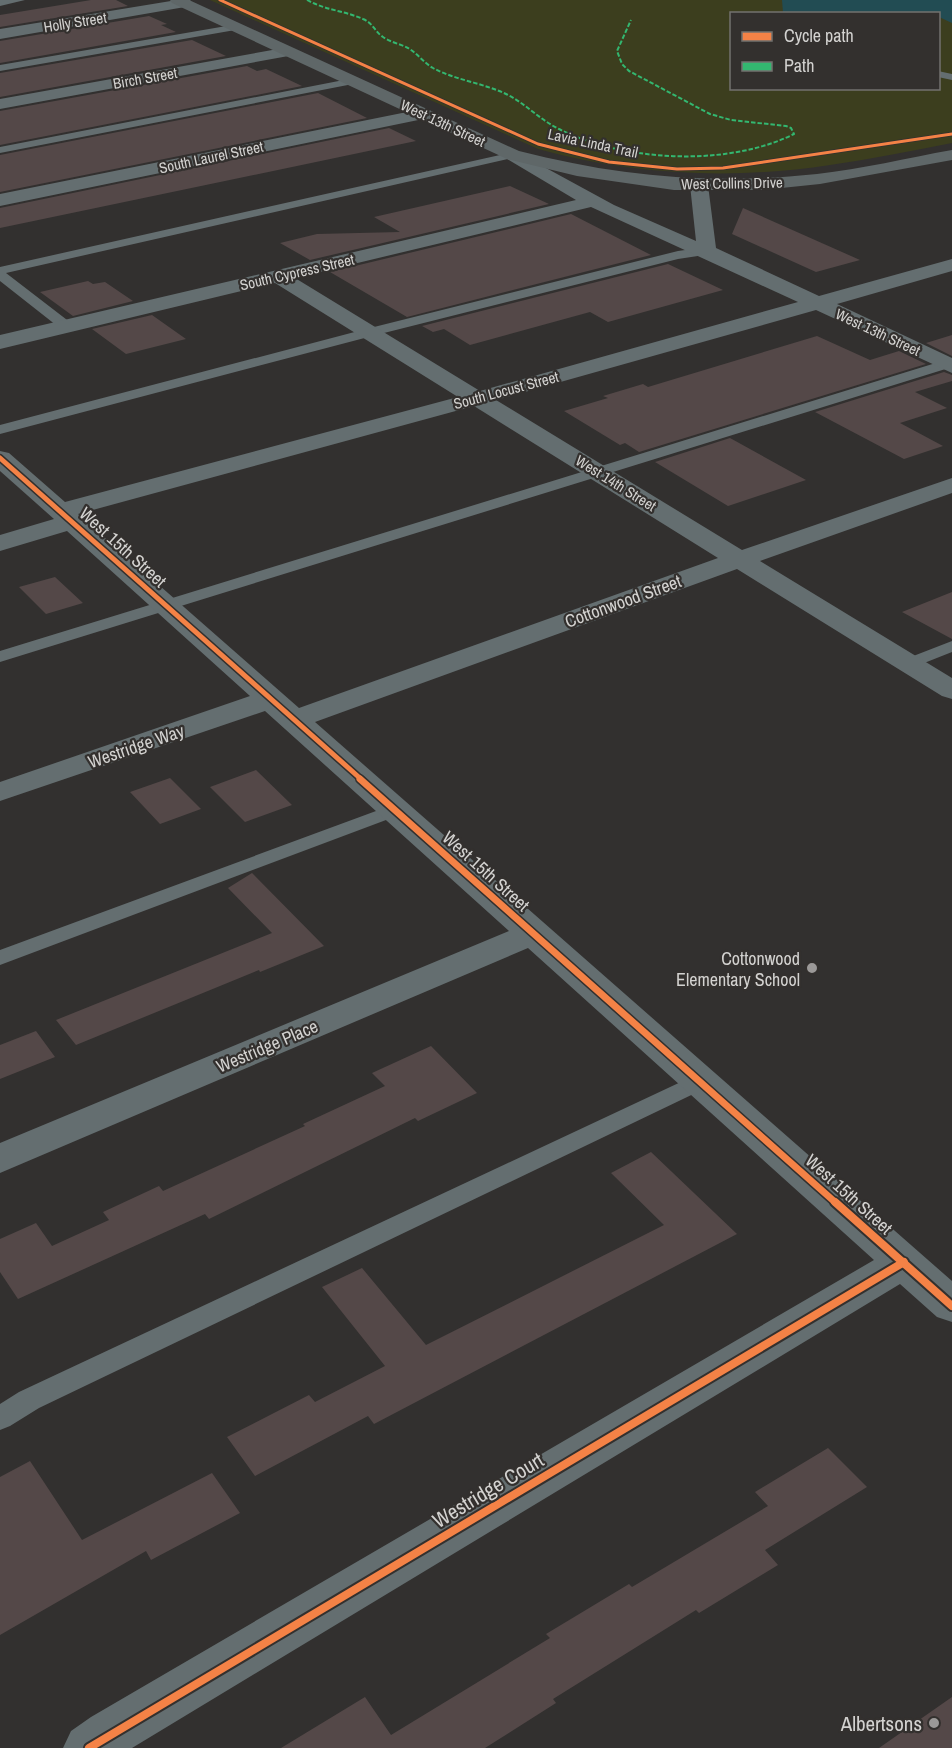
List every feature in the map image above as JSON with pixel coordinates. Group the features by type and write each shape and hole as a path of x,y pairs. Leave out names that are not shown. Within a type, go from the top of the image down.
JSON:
{"main road":[{"name":"West 13th Street","path":"181,2 513,155"},
{"name":"West Collins Drive","path":"513,155 606,177 699,186 820,179 952,155"}],"street":[{"name":"Holly Street","path":"0,34 181,2"},
{"name":"Birch Street","path":"0,104 289,52"},
{"name":"South Laurel Street","path":"0,200 422,114"},
{"name":"West 13th Street","path":"513,155 594,201 675,241 707,250 817,304 950,364"},
{"path":"699,186 707,250"},
{"name":"South Cypress Street","path":"0,342 594,201"},
{"name":"South Locust Street","path":"0,543 66,517 952,265"},
{"name":"West 14th Street","path":"278,276 952,690"},
{"name":"West 15th Street","path":"0,458 952,1306"},
{"name":"Cottonwood Street","path":"283,710 737,560 952,485"},
{"name":"Westridge Way","path":"0,792 283,710"},
{"name":"Westridge Place","path":"0,1159 533,933"},
{"name":"Westridge Court","path":"89,1748 904,1262"}],"lane":[{"path":"0,3 20,0"},
{"path":"0,68 238,27"},
{"path":"0,150 354,81"},
{"path":"0,273 513,155"},
{"path":"0,430 371,332 678,255 707,250"},
{"path":"0,273 66,326"},
{"path":"0,657 950,364"},
{"path":"909,663 952,646"},
{"path":"0,958 395,810"},
{"path":"0,1418 40,1395 700,1082"}],"green space":[{"path":"210,0 952,0 952,143 830,165 757,172 683,172 610,165 538,149"}],"water":[{"path":"782,0 952,0 952,23 940,17 940,12 783,12"}],"building":[{"path":"91,0 116,0 128,6 0,27 0,15"},
{"path":"149,16 167,24 161,25 176,32 0,63 0,41"},
{"path":"192,40 226,56 0,97 0,73"},
{"path":"247,66 257,71 266,69 302,86 0,145 0,111"},
{"path":"318,93 367,118 0,192 0,155"},
{"path":"389,128 416,141 0,228 0,208"},
{"path":"510,186 549,204 310,260 280,243 317,234 400,232 374,217"},
{"path":"743,208 860,260 816,272 732,234"},
{"path":"571,214 651,255 407,317 330,272"},
{"path":"668,264 723,290 608,322 590,312 470,345 444,329 433,332 422,326"},
{"path":"88,281 93,284 105,282 133,301 73,316 40,292"},
{"path":"152,315 186,339 126,354 92,329"},
{"path":"952,335 952,356 926,343"},
{"path":"817,336 870,360 899,351 926,364 639,452 625,443 620,445 564,411 608,398 603,396 643,384 648,387"},
{"path":"944,372 952,375 952,381 915,392 947,408 900,423 943,446 904,459 815,412"},
{"path":"730,438 806,480 728,506 655,462"},
{"path":"55,577 83,603 46,614 19,587"},
{"path":"952,592 952,639 902,612"},
{"path":"256,770 292,805 245,822 210,787"},
{"path":"170,778 201,809 160,824 130,792"},
{"path":"252,873 324,946 260,972 259,970 76,1045 56,1020 272,933 228,888"},
{"path":"36,1031 55,1057 0,1079 0,1045"},
{"path":"431,1046 477,1093 418,1121 415,1118 209,1219 205,1214 18,1299 0,1272 0,1239 36,1223 52,1246 109,1220 103,1212 159,1186 163,1191 305,1126 303,1124 385,1086 372,1073"},
{"path":"651,1152 737,1234 374,1424 368,1416 255,1476 227,1437 309,1395 315,1402 385,1366 322,1287 362,1268 426,1345 664,1225 611,1173"},
{"path":"828,1448 867,1487 765,1550 778,1565 699,1613 696,1610 553,1699 556,1703 485,1748 281,1748 365,1697 391,1735 550,1638 546,1634 629,1584 632,1587 768,1506 755,1492"},
{"path":"30,1461 82,1540 212,1473 240,1513 151,1560 146,1551 0,1635 0,1477"},
{"name":"Albertsons","path":"952,1697 952,1748 879,1748"}],"marked path":[{"path":"307,0 318,6 364,19 373,25 382,37 409,49 433,68 507,94 559,129 609,148 648,155 693,157 753,148 780,141 794,134 791,128 786,126 731,120 710,114 629,71 622,64 617,51 631,20"}],"cycle path":[{"name":"Lavia Linda Trail","path":"220,0 538,144 609,162 677,169 723,168 952,134"},
{"path":"0,458 952,1306"},
{"path":"89,1748 904,1262"}],"place":[{"name":"Cottonwood Elementary School","path":"812,968"},
{"name":"Albertsons","path":"934,1723"}]}
